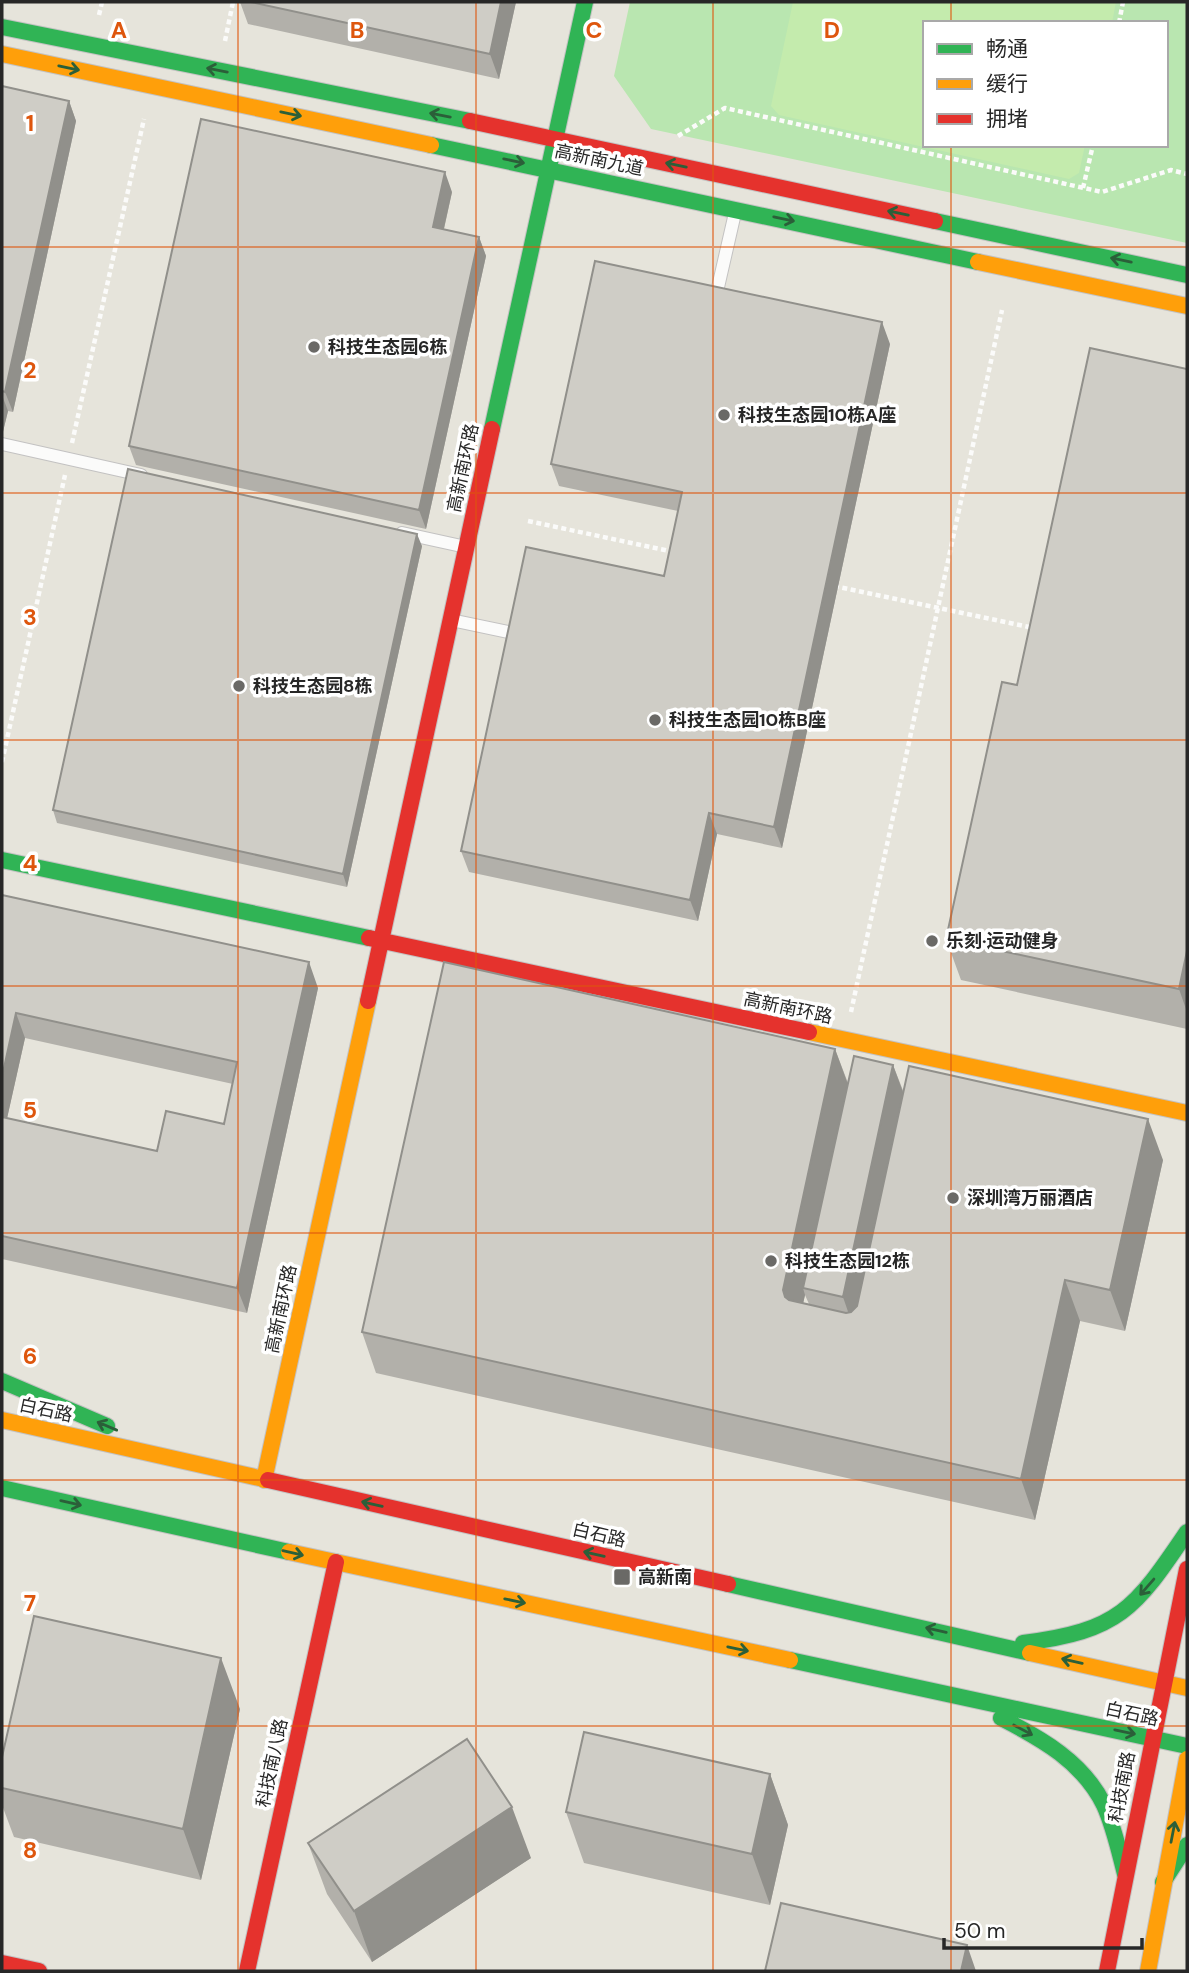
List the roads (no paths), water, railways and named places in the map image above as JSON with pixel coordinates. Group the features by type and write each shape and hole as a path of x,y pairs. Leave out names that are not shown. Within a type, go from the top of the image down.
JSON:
{"street":[{"name":"高新南环路","path":"264,1480 585,2"},
{"name":"高新南九道","path":"2,26 555,139 1187,275"},
{"name":"高新南九道","path":"2,54 1187,306"},
{"path":"2,860 380,942"},
{"name":"高新南环路","path":"380,942 867,1052 1187,1113"},
{"path":"2,1381 192,1462"},
{"name":"白石路","path":"2,1420 1187,1688"},
{"name":"白石路","path":"3,1488 1187,1745"},
{"path":"1002,1645 1063,1637 1093,1629 1114,1619 1155,1578 1187,1532"},
{"name":"科技南八路","path":"247,1971 336,1562"},
{"name":"科技南路","path":"1108,1971 1187,1569"},
{"path":"939,1692 1001,1718 1048,1742 1072,1761 1091,1783 1105,1806 1125,1874"},
{"path":"1148,1971 1187,1759"},
{"path":"1163,1882 1187,1845"},
{"path":"2,1963 39,1971"}],"lane":[{"path":"716,296 736,209"},
{"path":"2,444 150,477"},
{"path":"395,531 466,547"},
{"path":"450,620 513,633"}],"place":[{"name":"科技生态园6栋","path":"314,347"},
{"name":"科技生态园10栋A座","path":"724,415"},
{"name":"科技生态园8栋","path":"239,686"},
{"name":"科技生态园10栋B座","path":"655,720"},
{"name":"乐刻·运动健身","path":"932,941"},
{"name":"深圳湾万丽酒店","path":"953,1198"},
{"name":"科技生态园12栋","path":"771,1261"},
{"name":"高新南","path":"622,1577"}]}
